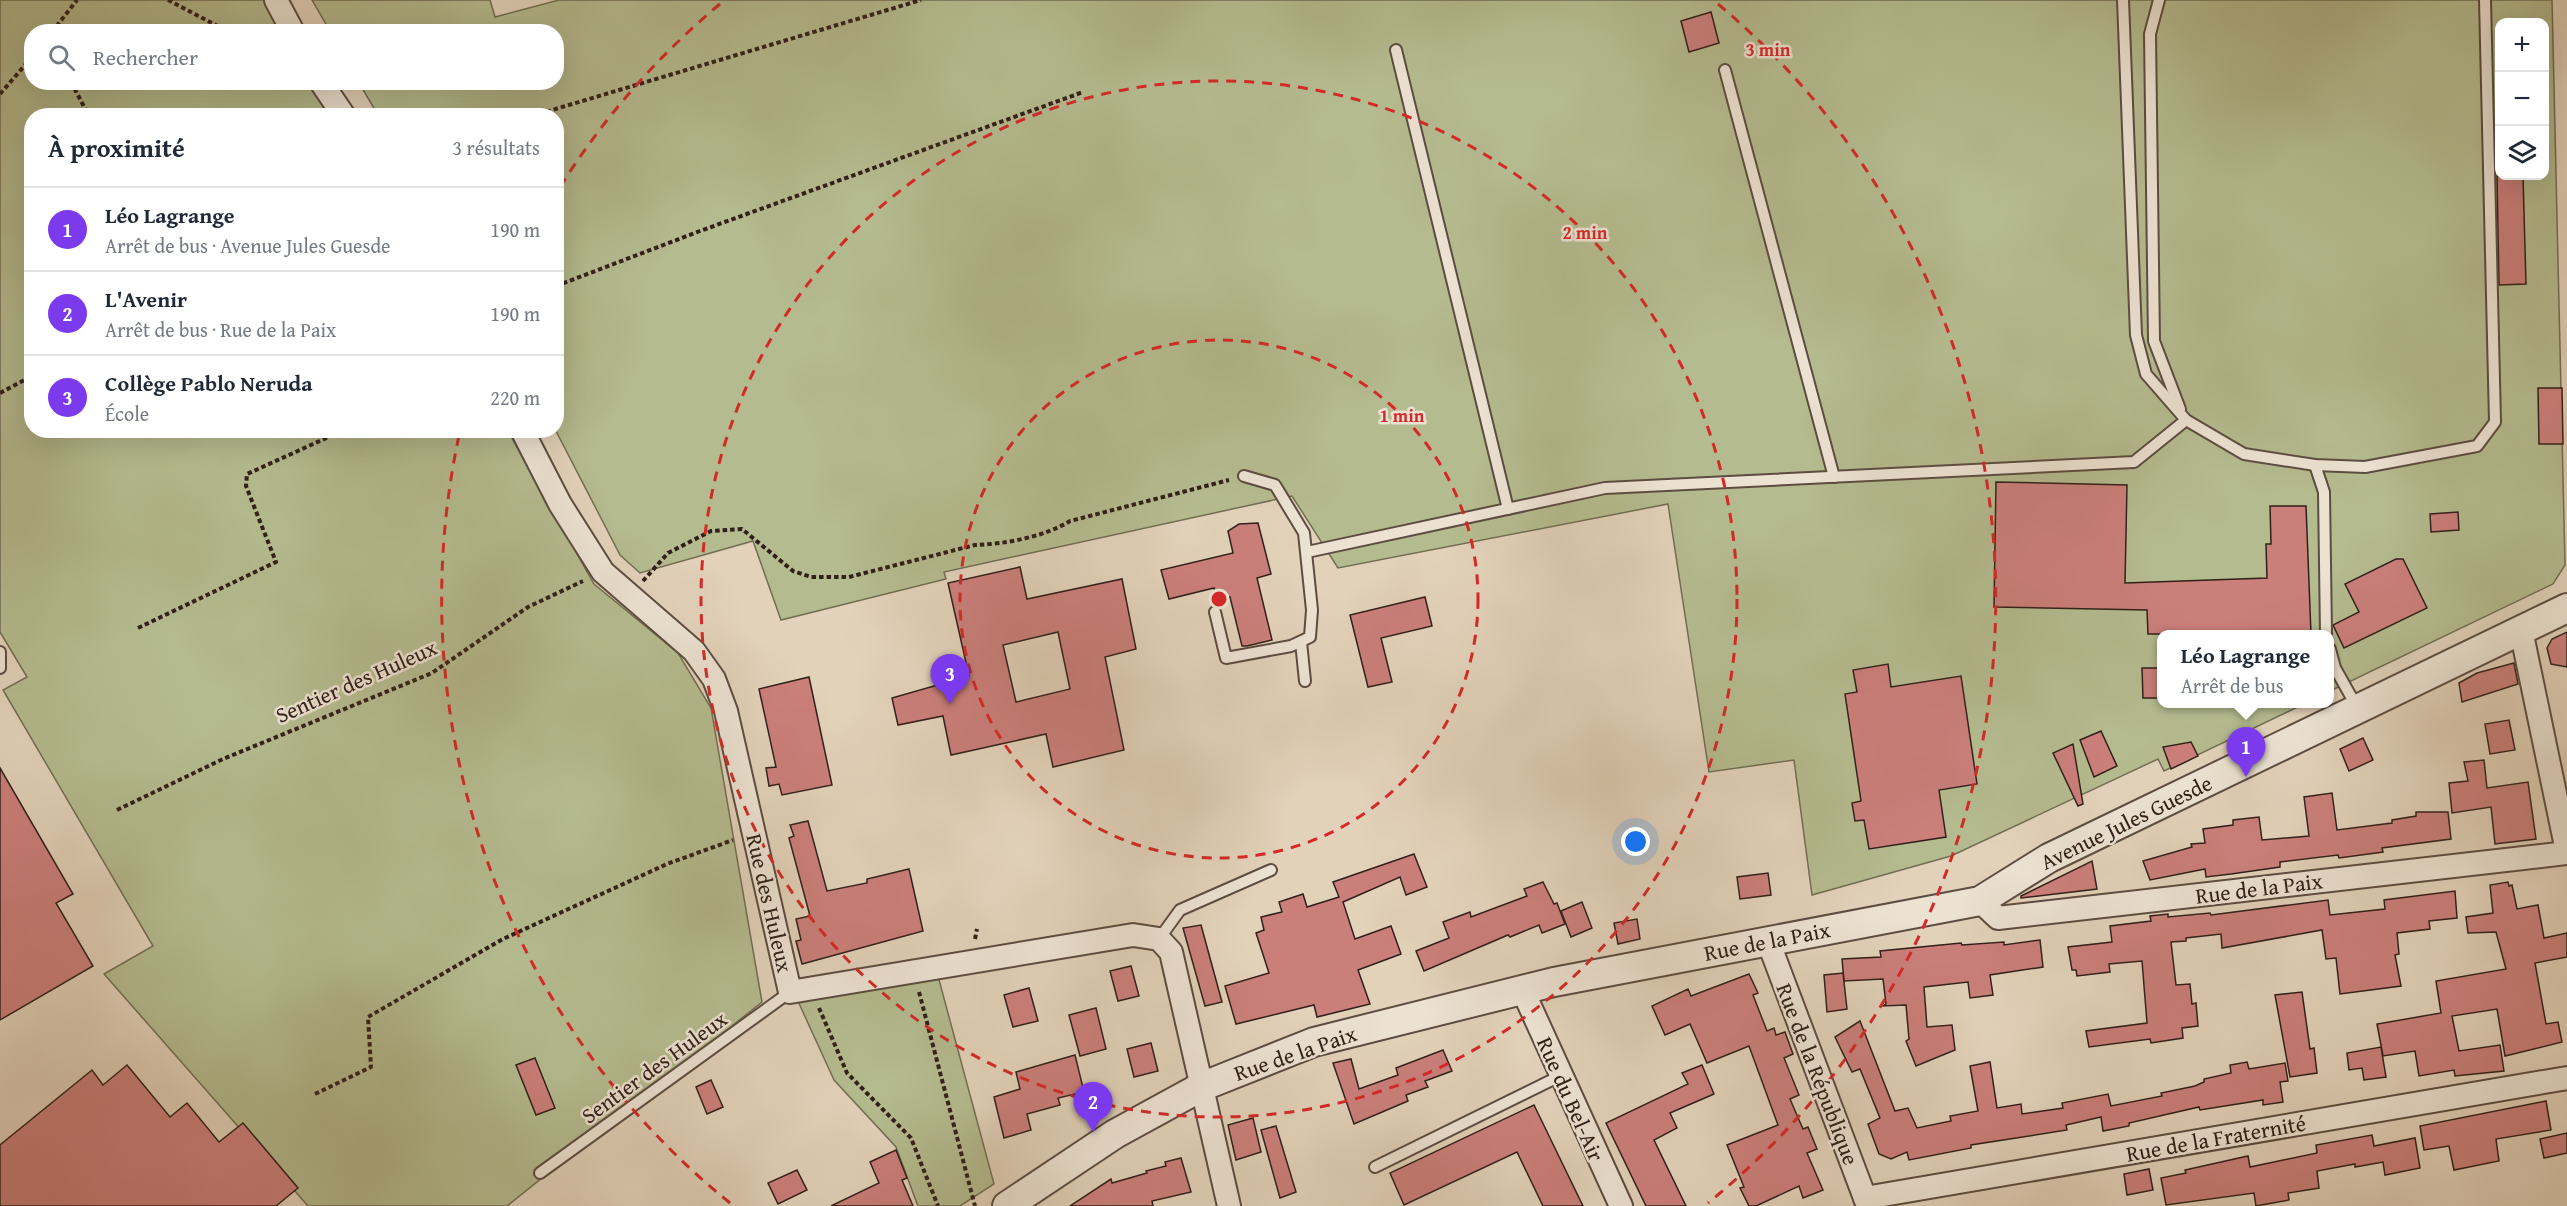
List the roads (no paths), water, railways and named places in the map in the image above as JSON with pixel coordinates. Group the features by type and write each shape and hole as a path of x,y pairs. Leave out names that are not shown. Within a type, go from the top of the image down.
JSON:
{"street":[{"path":"276,0 289,24"},
{"path":"326,90 339,108"},
{"name":"Rue des Huleux","path":"526,438 560,504 603,572 633,601 694,651 714,679 726,711 754,834 800,990 1133,935 1159,939"},
{"name":"Avenue Jules Guesde","path":"1980,901 2049,858 2567,608"},
{"path":"2522,630 2567,852"},
{"name":"Rue de la Paix","path":"1007,1206 1115,1134 1201,1087 1314,1042 1554,982 1980,901 1998,918 2567,852"},
{"path":"1159,939 1171,952 1229,1206"},
{"name":"Rue de la République","path":"1768,941 1867,1202"},
{"name":"Rue du Bel-Air","path":"1523,991 1621,1206"},
{"name":"Rue de la Fraternité","path":"1867,1202 2567,1078"}],"lane":[{"path":"2123,0 2136,335 2146,374 2186,420 2244,454 2315,465 2365,467 2477,446 2495,422 2485,0"},
{"path":"2159,0 2150,34 2154,341 2186,420"},
{"path":"1396,50 1509,508"},
{"path":"1725,70 1834,477"},
{"path":"1307,552 1605,488 2134,462 2186,420"},
{"path":"2315,465 2324,492 2326,630"},
{"path":"1215,612 1226,658 1291,646 1310,637 1312,610 1304,533 1275,485 1244,476"},
{"path":"1301,642 1305,681"},
{"path":"0,652 0,668"},
{"path":"2334,664 2358,710"},
{"path":"1159,939 1180,910 1271,870"},
{"name":"Sentier des Huleux","path":"540,1173 800,990"},
{"path":"1375,1167 1560,1076"}],"place":[{"name":"Collège Pablo Neruda","path":"950,704"},
{"name":"Léo Lagrange","path":"2246,777"},
{"name":"L'Avenir","path":"1093,1132"}]}
